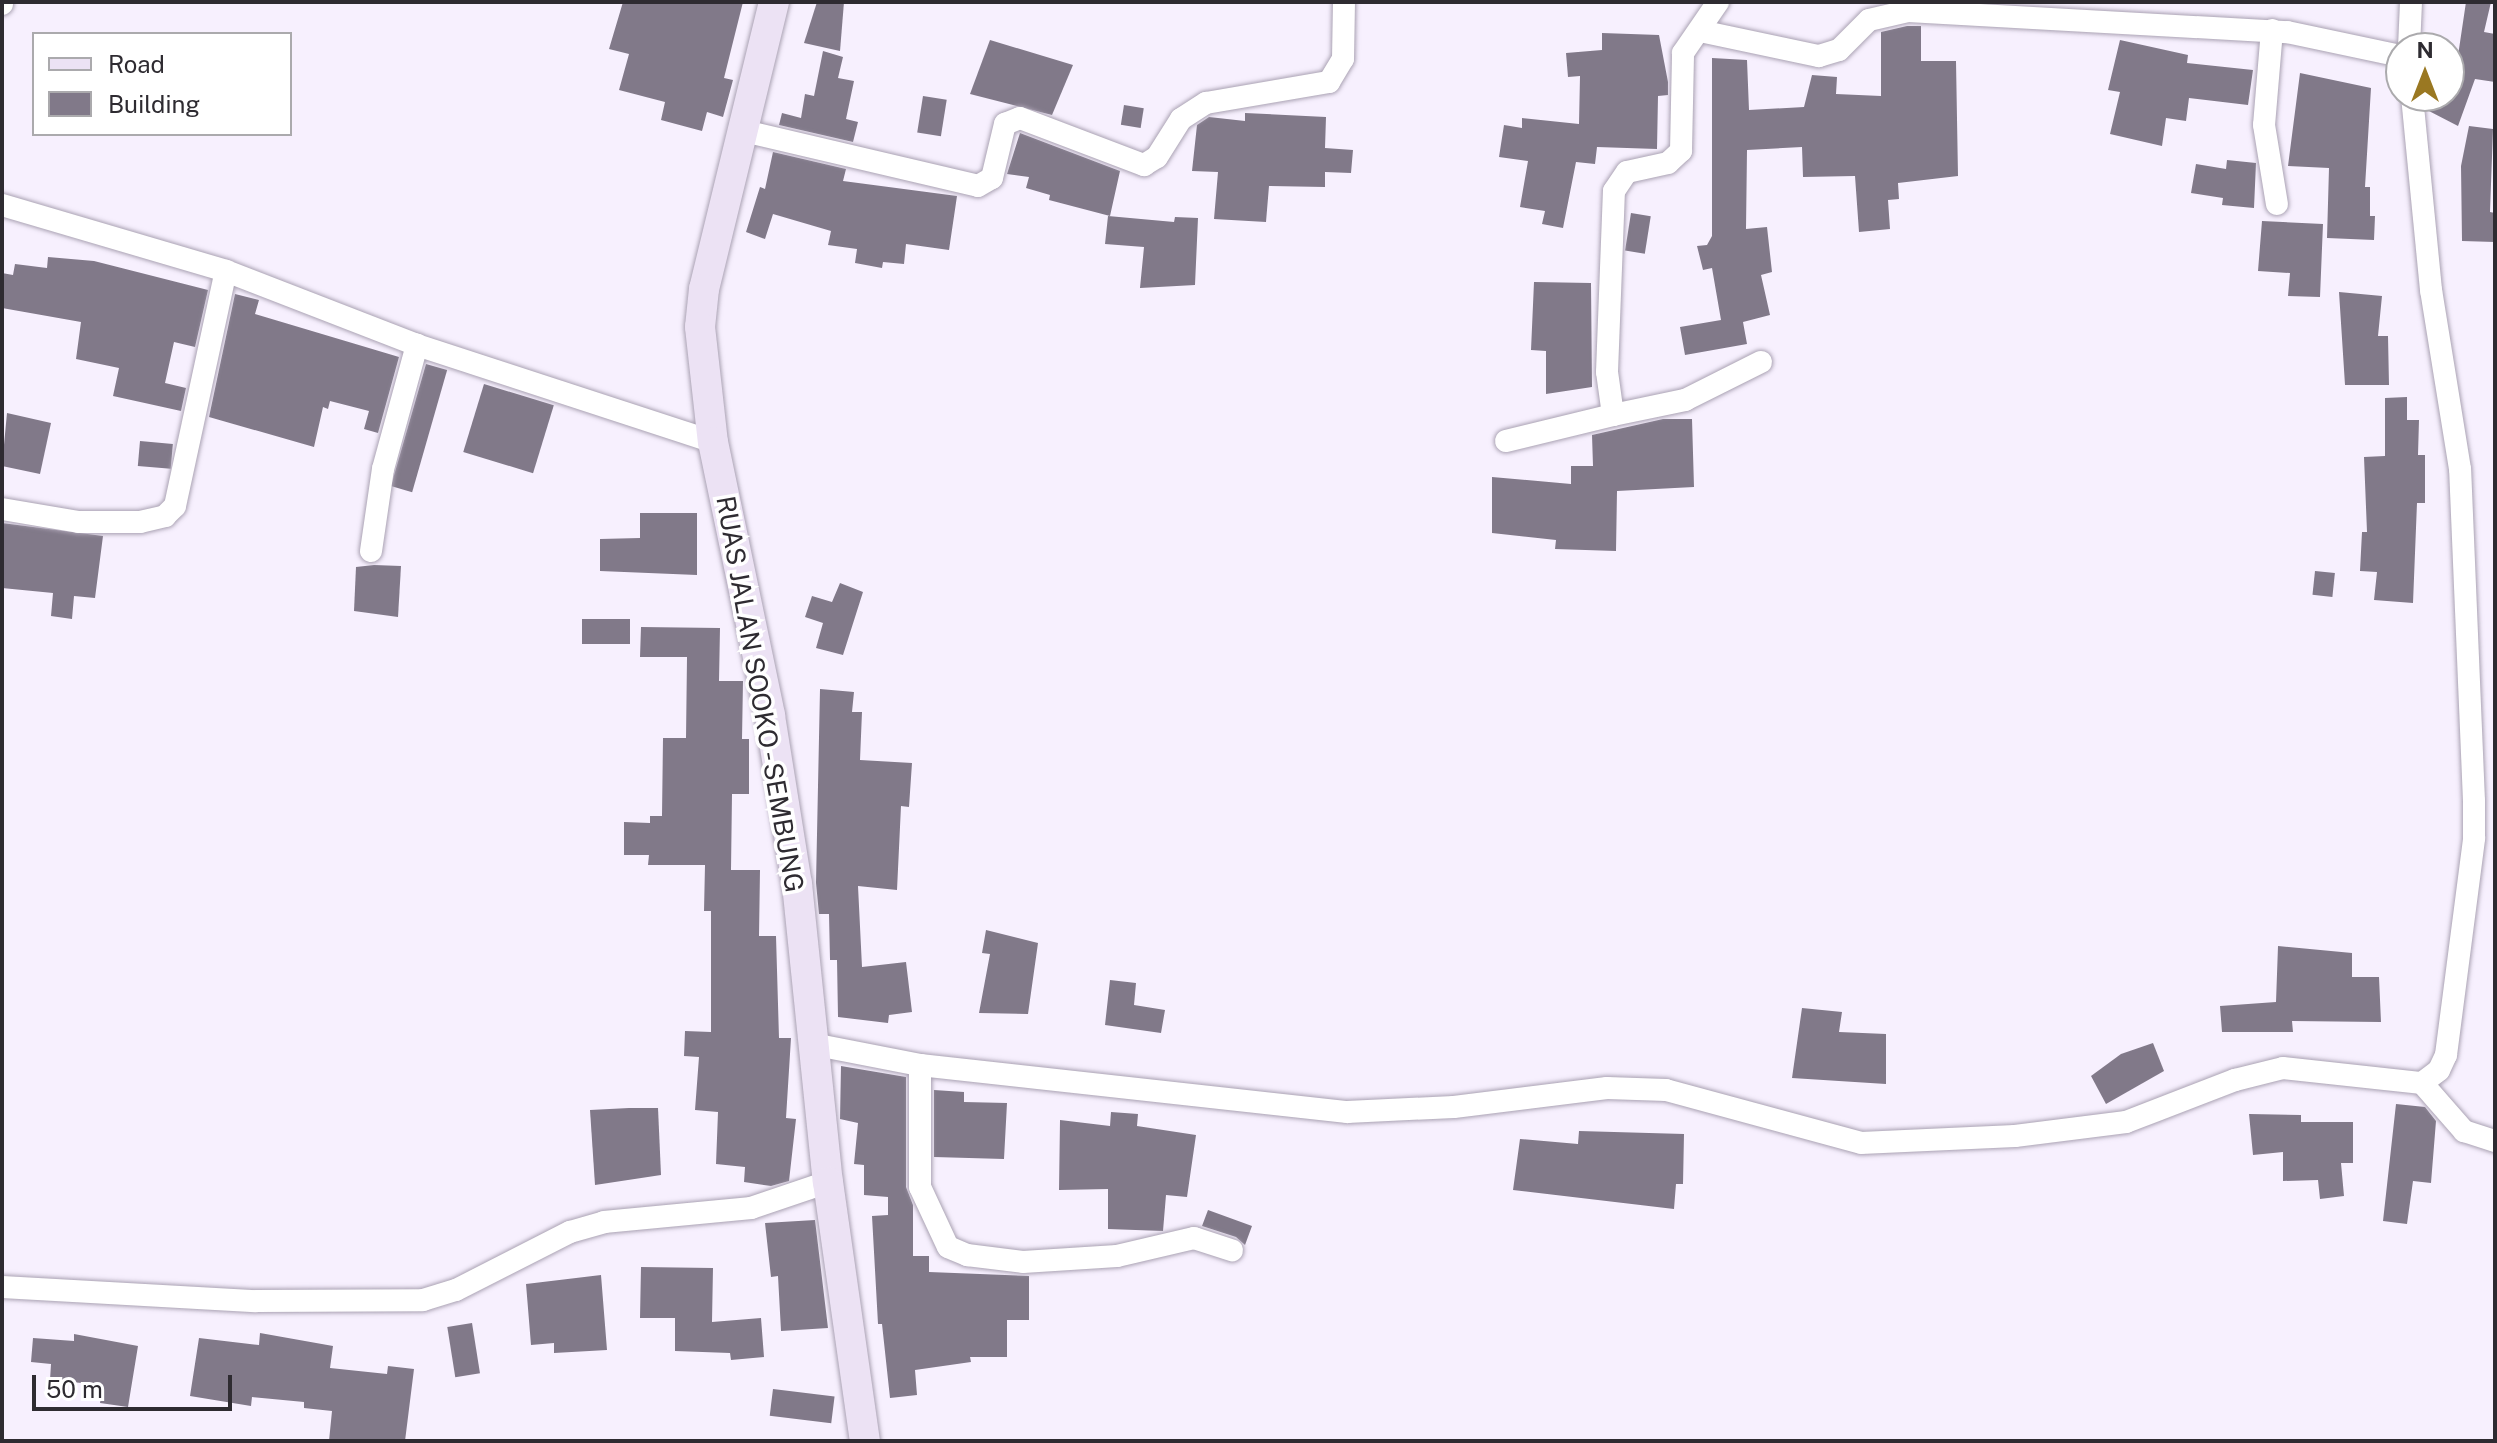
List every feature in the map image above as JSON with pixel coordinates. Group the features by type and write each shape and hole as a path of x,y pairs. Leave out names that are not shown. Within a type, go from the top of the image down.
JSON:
{"main road":[{"name":"RUAS JALAN SOOKO - SEMBUNG","path":"774,2 700,307 713,442 772,732 797,884 828,1182 865,1441"}],"street":[{"path":"744,131 978,186 992,178 1005,124 1020,118 1144,165 1157,157 1181,119 1206,103 1329,82 1343,59 1344,2"},
{"path":"1613,415 1607,372 1614,191 1627,172 1668,163 1681,151 1682,62 1687,43 1700,31 1718,2"},
{"path":"2410,32 2411,2"},
{"path":"1700,31 1819,56 1839,50 1869,20 1891,11 2272,30 2385,53"},
{"path":"2272,30 2264,125 2277,204"},
{"path":"2414,112 2431,290 2460,469 2474,801 2474,838 2446,1055 2439,1070 2422,1083"},
{"path":"2,205 226,271 417,345 713,442"},
{"path":"2,509 79,522 140,522 165,516 175,506 226,271"},
{"path":"371,551 383,469 417,345"},
{"path":"1506,441 1685,400 1761,362"},
{"path":"812,1044 920,1065 1347,1112 1454,1107 1637,1087 1666,1090 1861,1143 1909,1144 2126,1122 2260,1071 2283,1068 2422,1083 2464,1131 2495,1141"},
{"path":"920,1065 920,1187 948,1247 967,1255 1023,1262 1117,1256 1194,1238 1232,1250"},
{"path":"2,1287 256,1301 423,1300 456,1290 570,1232 604,1222 751,1208 828,1182"}],"building":[{"path":"623,2 743,2 724,78 733,80 723,117 707,112 702,131 661,120 665,102 619,90 629,54 609,49"},
{"path":"817,2 844,2 840,51 804,43"},
{"path":"2466,2 2491,2 2484,32 2495,34 2495,82 2475,79 2465,107 2465,32 2462,32"},
{"path":"1921,26 1921,61 1956,61 1958,176 1898,183 1899,199 1888,200 1890,229 1859,232 1855,176 1803,177 1802,147 1747,150 1746,229 1767,227 1772,272 1761,275 1770,315 1743,322 1747,344 1685,355 1680,327 1721,320 1712,268 1703,270 1697,246 1707,245 1712,236 1712,58 1747,60 1749,110 1804,107 1812,75 1837,77 1836,94 1881,96 1881,32"},
{"path":"1602,33 1659,35 1668,95 1658,96 1657,149 1597,147 1595,164 1576,162 1563,228 1542,224 1545,211 1520,207 1528,161 1499,157 1504,125 1522,128 1522,118 1579,124 1580,76 1568,77 1566,53 1602,50"},
{"path":"990,40 1073,65 1052,115 970,94"},
{"path":"2120,40 2188,55 2187,63 2253,70 2248,105 2189,98 2186,121 2166,118 2162,146 2110,134 2120,92 2108,90"},
{"path":"823,51 843,57 838,78 854,81 846,119 858,122 853,142 779,125 782,113 801,118 805,94 814,96"},
{"path":"2300,73 2371,88 2365,187 2370,187 2370,216 2375,216 2374,240 2327,238 2329,168 2288,166"},
{"path":"923,96 947,100 941,136 917,133"},
{"path":"1124,105 1144,108 1141,128 1121,125"},
{"path":"2431,112 2463,112 2458,126"},
{"path":"1245,113 1326,117 1325,148 1353,150 1351,173 1325,172 1325,187 1269,186 1266,222 1214,219 1218,172 1192,171 1197,125 1209,117 1245,121"},
{"path":"2469,126 2493,129 2490,212 2495,213 2495,242 2462,241 2461,166"},
{"path":"1020,133 1120,171 1110,216 1049,200 1050,195 1026,188 1029,177 1007,174"},
{"path":"773,152 846,169 843,181 957,196 949,250 906,244 904,264 883,262 882,268 855,263 857,249 828,245 831,231 773,214 765,239 746,232 760,187 765,189"},
{"path":"2227,160 2256,163 2254,208 2222,205 2223,198 2191,193 2196,164 2226,169"},
{"path":"1631,213 1651,216 1645,254 1625,251"},
{"path":"1108,216 1174,222 1175,217 1198,218 1195,285 1140,288 1144,247 1105,244"},
{"path":"2262,221 2323,224 2320,297 2288,296 2290,273 2258,271"},
{"path":"48,257 94,261 208,290 195,347 174,342 165,383 186,388 181,411 113,396 119,368 76,359 81,322 2,308 2,273 13,275 15,264 47,268"},
{"path":"1534,282 1591,283 1592,387 1546,394 1546,351 1531,350"},
{"path":"2339,292 2382,296 2378,336 2388,336 2389,385 2345,385"},
{"path":"235,294 259,300 255,314 399,357 378,433 364,429 369,411 330,401 328,409 323,407 314,447 209,417"},
{"path":"426,364 447,370 412,492 391,486"},
{"path":"484,384 554,405 533,473 463,452"},
{"path":"2407,397 2407,420 2419,420 2418,455 2425,455 2425,503 2417,503 2413,603 2374,600 2377,572 2360,571 2362,532 2367,532 2364,457 2385,456 2385,398"},
{"path":"7,413 51,423 40,474 2,466"},
{"path":"1663,419 1692,419 1694,487 1617,491 1616,551 1555,549 1556,540 1492,533 1492,477 1571,484 1571,466 1593,466 1592,435"},
{"path":"140,441 173,444 171,469 138,466"},
{"path":"640,513 697,513 697,575 600,571 600,539 640,538"},
{"path":"2,523 103,536 95,598 74,596 72,619 51,616 53,593 2,588"},
{"path":"401,566 398,617 354,611 356,567"},
{"path":"2315,571 2335,573 2332,597 2312,595"},
{"path":"840,583 863,592 843,655 816,648 823,623 805,617 812,596 832,602"},
{"path":"582,619 630,619 630,644 582,644"},
{"path":"641,627 720,628 719,681 743,681 742,739 749,739 749,794 732,794 731,870 760,870 759,936 776,936 779,1038 791,1038 786,1118 796,1119 789,1181 771,1186 744,1182 745,1167 716,1164 718,1112 695,1110 699,1057 684,1056 685,1031 711,1032 711,911 704,911 705,865 648,865 649,855 624,855 624,822 650,823 650,816 662,816 663,738 686,738 687,657 640,657"},
{"path":"820,689 854,692 852,712 862,712 860,760 912,763 909,807 901,806 897,890 858,886 862,967 906,962 912,1012 889,1015 888,1023 838,1017 837,960 830,960 829,914 819,914 816,883"},
{"path":"986,930 1038,943 1028,1014 979,1013 990,954 982,953"},
{"path":"2278,946 2352,953 2352,977 2379,977 2381,1022 2292,1021 2293,1032 2222,1032 2220,1006 2276,1002"},
{"path":"1110,980 1136,983 1134,1005 1165,1010 1161,1033 1105,1025"},
{"path":"1802,1008 1842,1012 1839,1032 1886,1034 1886,1084 1792,1078"},
{"path":"2153,1043 2164,1071 2106,1104 2091,1076 2121,1054"},
{"path":"841,1066 906,1077 906,1187 913,1205 913,1256 929,1256 929,1272 1029,1276 1029,1320 1007,1320 1007,1357 970,1357 971,1362 915,1370 917,1395 890,1398 882,1324 878,1324 872,1216 888,1215 888,1197 864,1195 864,1165 854,1164 858,1123 840,1119"},
{"path":"934,1090 964,1092 964,1102 1007,1103 1004,1159 934,1157"},
{"path":"2396,1104 2425,1107 2436,1121 2431,1183 2413,1181 2407,1224 2383,1221"},
{"path":"658,1108 661,1175 595,1185 590,1110"},
{"path":"1111,1112 1138,1114 1137,1126 1196,1135 1187,1197 1166,1195 1163,1231 1108,1229 1108,1189 1059,1190 1060,1120 1110,1126"},
{"path":"2249,1114 2301,1115 2301,1122 2353,1122 2353,1163 2341,1163 2344,1196 2320,1199 2318,1180 2283,1181 2283,1152 2253,1155"},
{"path":"1579,1131 1684,1134 1683,1184 1676,1184 1674,1209 1513,1190 1520,1139 1578,1144"},
{"path":"1208,1210 1252,1226 1245,1245 1236,1237 1202,1226"},
{"path":"815,1220 828,1328 781,1331 778,1276 771,1277 765,1223"},
{"path":"641,1267 713,1268 712,1322 761,1318 764,1357 731,1360 730,1353 675,1351 675,1318 640,1318"},
{"path":"601,1275 607,1350 554,1353 554,1343 531,1345 526,1284"},
{"path":"472,1323 480,1373 455,1377 447,1327"},
{"path":"260,1333 333,1346 330,1368 387,1374 388,1366 414,1369 405,1441 329,1441 332,1411 304,1408 304,1402 252,1397 251,1406 190,1396 199,1338 259,1345"},
{"path":"74,1334 138,1346 128,1407 100,1403 103,1385 50,1380 51,1364 31,1362 33,1338 74,1341"},
{"path":"773,1389 835,1397 831,1423 770,1416"}]}
